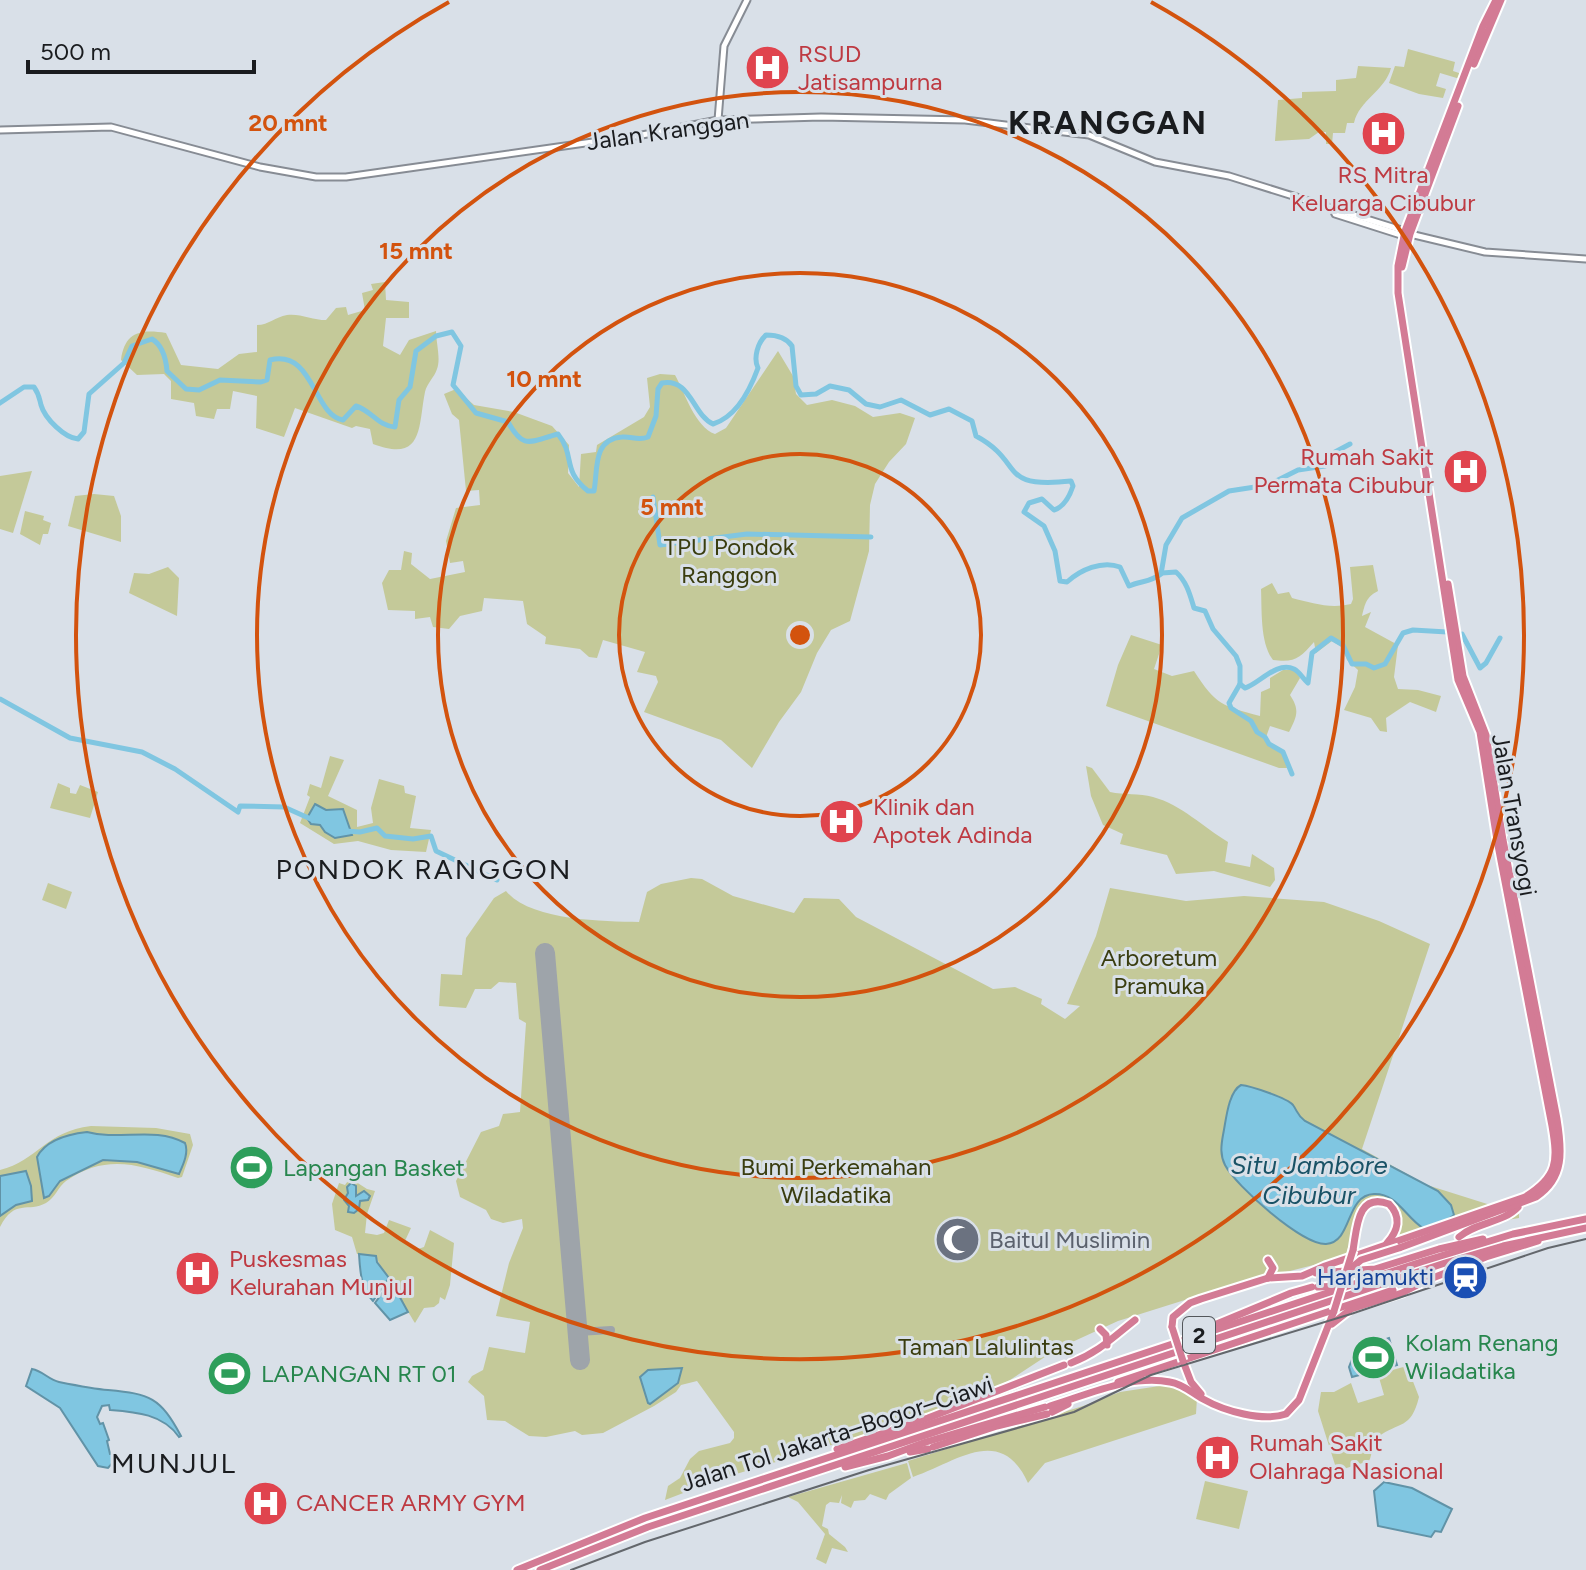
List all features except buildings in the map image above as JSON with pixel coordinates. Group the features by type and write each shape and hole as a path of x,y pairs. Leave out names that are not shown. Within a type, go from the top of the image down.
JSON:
{"highway":[{"name":"Jalan Transyogi","path":"1216,1405 1195,1389 1172,1327 1173,1317 1190,1303 1268,1278 1302,1276 1385,1245 1519,1205 1545,1190 1555,1177 1561,1161 1521,953 1486,735 1471,703 1461,668 1402,293 1403,233 1498,0"},
{"name":"Jalan Transyogi","path":"1348,1272 1361,1260 1413,1245 1532,1193 1545,1182 1555,1165 1547,1084"},
{"path":"1086,1395 1117,1385 1161,1381 1178,1384 1216,1405 1265,1417 1286,1414 1293,1410 1299,1400 1327,1332 1348,1272 1361,1213 1372,1201 1389,1204 1397,1217 1396,1230 1385,1245"},
{"path":"1459,1237 1469,1229 1511,1214 1519,1205"},
{"name":"Jalan Tol Jakarta–Bogor–Ciawi","path":"517,1570 645,1518 1172,1344 1513,1234 1586,1219"},
{"name":"Jalan Tol Jakarta–Bogor–Ciawi","path":"540,1570 648,1527 1458,1259 1586,1228"},
{"path":"1302,1276 1331,1270 1363,1271 1439,1249 1513,1234"},
{"path":"1327,1332 1335,1319 1351,1309 1402,1293 1425,1281 1554,1234"},
{"path":"1397,1263 1392,1261 1392,1256 1413,1245"},
{"path":"1268,1260 1273,1268 1268,1278"},
{"path":"1172,1344 1263,1303 1315,1287 1350,1286"},
{"path":"808,1475 930,1448 1393,1290"},
{"path":"803,1466 820,1455 922,1421 1093,1354 1135,1320"},
{"path":"1100,1329 1106,1335 1107,1345"},
{"path":"888,1456 975,1427 1048,1410"}],"main road":[{"path":"718,120 724,46 747,0"},
{"name":"Jalan Kranggan","path":"0,130 111,127 260,167 316,177 351,177 642,135 718,120 821,117 965,120 1089,135 1148,160 1229,176 1403,233 1485,252 1586,259"}],"green space":[{"path":"1408,49 1455,62 1453,71 1462,74 1460,79 1440,73 1436,86 1446,89 1443,98 1419,94 1389,83 1395,66 1404,67"},
{"path":"1358,66 1391,68 1383,83 1361,108 1354,123 1347,123 1345,133 1333,133 1332,144 1326,144 1326,132 1319,132 1309,139 1275,141 1278,100 1302,98 1302,92 1336,91 1336,80 1356,78"},
{"path":"385,282 386,300 409,302 409,318 386,318 383,346 400,355 409,340 436,331 438,350 438,365 426,389 416,438 402,449 373,444 370,429 352,428 295,408 284,437 256,428 257,396 233,391 230,409 217,409 214,419 196,416 194,403 171,399 171,381 164,374 137,375 121,360 126,343 135,334 157,332 166,333 181,365 218,369 239,354 257,352 257,325 292,315 326,320 336,308 346,307 348,315 365,310 362,293 373,290 371,284"},
{"name":"TPU Pondok Ranggon","path":"778,351 793,376 796,394 807,405 832,400 855,406 873,417 900,413 915,418 906,444 889,462 875,484 870,505 869,551 850,621 831,630 817,653 801,692 752,768 721,740 644,712 658,682 656,676 637,672 645,652 603,640 597,658 589,657 580,649 545,644 546,637 527,624 523,601 484,598 482,611 460,616 449,629 433,627 430,617 415,619 415,611 388,610 382,583 389,570 401,570 404,551 412,553 411,564 430,579 465,572 463,561 450,563 446,541 456,508 480,505 479,490 466,491 459,420 452,414 444,394 456,389 474,405 514,412 552,426 569,445 568,473 579,487 581,454 596,452 597,445 644,417 650,407 647,378 660,374 675,375 696,417 715,434 726,428"},
{"path":"32,471 13,533 0,529 0,476"},
{"path":"75,496 114,496 121,516 121,542 68,526"},
{"path":"25,511 44,516 43,520 51,523 40,545 20,534"},
{"path":"1373,565 1378,591 1365,604 1362,616 1371,612 1365,627 1398,645 1394,677 1398,689 1441,696 1436,712 1410,702 1386,718 1387,732 1380,731 1371,718 1344,710 1355,687 1358,670 1347,660 1342,647 1332,641 1316,653 1314,642 1296,658 1273,660 1262,626 1261,589 1272,583 1278,594 1289,592 1292,598 1328,606 1351,604 1350,567"},
{"path":"168,567 179,578 177,616 129,593 134,573 149,574"},
{"path":"1131,635 1162,645 1154,669 1172,676 1194,671 1215,698 1237,710 1260,716 1261,692 1270,688 1270,678 1283,670 1295,670 1300,678 1290,695 1296,709 1294,722 1289,732 1270,726 1265,740 1284,755 1287,768 1279,768 1106,706"},
{"path":"330,756 344,760 328,796 357,810 357,827 373,823 371,808 379,779 404,786 405,793 416,796 410,828 431,830 426,852 391,850 358,841 334,844 300,823 310,797 307,795 310,784 321,788"},
{"path":"1086,766 1092,768 1110,792 1153,797 1183,811 1228,842 1225,862 1250,867 1252,854 1274,868 1275,880 1270,887 1214,871 1176,874 1167,855 1120,844 1123,834 1103,825 1091,796"},
{"path":"58,783 70,788 70,793 76,794 80,785 98,792 90,818 50,808"},
{"name":"Bumi Perkemahan Wiladatika","path":"702,879 733,896 794,913 804,898 839,899 856,917 993,989 1015,987 1042,999 1041,1004 1065,1019 1080,1006 1067,1004 1096,936 1110,888 1186,901 1244,896 1324,902 1379,921 1430,944 1362,1149 1427,1185 1519,1214 1519,1218 1417,1235 1389,1244 1396,1234 1392,1206 1365,1203 1349,1256 1223,1288 1118,1321 1057,1349 1010,1380 970,1400 720,1479 665,1500 668,1486 680,1478 690,1459 699,1451 730,1443 734,1438 734,1432 697,1381 681,1385 676,1392 654,1406 603,1433 582,1435 575,1431 546,1437 529,1436 505,1421 487,1420 484,1396 468,1382 483,1370 489,1347 525,1353 530,1322 496,1316 509,1263 523,1228 522,1219 503,1223 491,1219 486,1210 460,1197 456,1181 481,1132 499,1126 503,1114 520,1112 526,1023 519,1019 516,983 499,982 491,989 475,989 466,1008 439,1006 441,974 462,975 466,938 494,898 506,891 517,901 550,914 588,920 639,922 647,892 661,884"},
{"path":"48,883 72,892 66,909 42,900"},
{"path":"91,1126 156,1128 190,1134 193,1145 182,1177 121,1164 94,1167 66,1181 46,1203 11,1212 0,1227 0,1170 24,1160 63,1134"},
{"path":"350,1178 375,1191 367,1214 365,1233 384,1233 389,1220 411,1228 404,1243 418,1249 424,1247 430,1230 454,1243 450,1285 445,1300 440,1297 434,1307 424,1308 415,1323 376,1256 357,1254 352,1237 335,1230 332,1204 339,1183 345,1185"},
{"path":"1407,1366 1419,1397 1412,1415 1376,1439 1369,1461 1337,1471 1318,1411 1321,1392 1334,1392 1351,1383 1358,1403 1384,1395 1378,1374"},
{"path":"1166,1385 1197,1398 1196,1414 1045,1463 1028,1483 1017,1465 1005,1455 992,1451 962,1456 913,1477 908,1461 1120,1392"},
{"path":"907,1463 911,1478 889,1494 886,1500 870,1494 865,1500 854,1501 851,1508 841,1503 842,1495 839,1503 826,1505 822,1526 848,1552 832,1548 826,1564 816,1559 825,1534 798,1502 788,1497"},
{"path":"1205,1481 1248,1491 1239,1529 1196,1519"}],"water":[{"path":"315,804 326,810 343,809 352,835 335,838 320,825 311,824 307,818"},
{"name":"Situ Jambore Cibubur","path":"1241,1085 1284,1099 1305,1121 1438,1191 1451,1205 1454,1215 1423,1228 1389,1197 1374,1194 1358,1202 1335,1241 1326,1244 1315,1242 1302,1235 1255,1199 1223,1161 1222,1143 1228,1107"},
{"path":"87,1132 173,1138 185,1143 185,1159 179,1174 137,1162 103,1160 60,1181 44,1198 37,1157 52,1142"},
{"path":"26,1171 32,1201 16,1205 0,1216 0,1176"},
{"path":"351,1183 356,1186 356,1196 364,1191 370,1196 368,1200 360,1201 359,1209 354,1213 348,1212 349,1206 344,1200"},
{"path":"359,1254 376,1256 389,1278 373,1301 364,1285"},
{"path":"391,1281 408,1312 390,1320 375,1303"},
{"name":"Kolam Renang Wiladatika","path":"1389,1338 1397,1365 1352,1377 1349,1367 1356,1349"},
{"path":"682,1368 678,1383 648,1403 640,1377 648,1370"},
{"path":"32,1369 59,1382 144,1396 160,1405 181,1436 157,1419 139,1413 110,1410 109,1405 102,1406 97,1417 100,1424 103,1423 109,1440 110,1454 114,1454 116,1459 108,1468 98,1466 60,1408 26,1386"},
{"path":"1384,1482 1412,1488 1452,1509 1441,1532 1435,1531 1431,1537 1378,1526 1374,1491"}],"waterway":[{"path":"0,403 24,387 34,387 51,422 67,435 78,439 84,432 89,394 124,363 132,346 152,339 163,353 167,371 186,389 199,390 220,380 261,382 267,380 270,360 285,359 305,373 333,416 343,420 356,406 384,424 395,427 399,400 410,387 416,351 436,336 452,332 461,346 453,385 476,413 508,422 519,437 529,442 558,434 574,476 588,491 594,491 598,457 606,443 622,437 648,437 656,416 658,389 662,383 679,386 713,424 729,415 741,402 758,368 757,350 766,335 773,335 792,346 796,386 801,395 816,394 830,386 849,390 866,404 880,407 901,400 930,415 949,409 972,421 976,436 991,446 1021,477 1032,481 1071,481 1073,486 1070,493 1058,508 1054,510 1042,499 1029,503 1024,512 1044,526 1055,551 1060,581 1067,582 1092,567 1113,565 1120,567 1129,586 1161,574 1166,545 1182,518 1229,491 1268,485 1298,470 1325,466 1335,452 1350,444"},
{"path":"653,497 660,545 747,534 871,537"},
{"path":"1162,573 1176,572 1180,576 1194,608 1205,611 1213,629 1236,656 1240,666 1240,684 1229,703 1231,708 1251,721 1269,744 1283,752 1292,774"},
{"path":"1240,684 1245,688 1274,670 1287,667 1296,670 1308,683 1312,653 1331,638 1343,645 1352,664 1366,664 1374,668 1385,664 1403,633 1413,630 1447,632"},
{"path":"1462,634 1480,668 1500,638"},
{"path":"0,699 70,738 142,752 175,769 238,812 240,806 284,807 313,820"},
{"path":"345,831 377,828 385,836 413,839 431,836 436,851 497,880"}],"taxiway":[{"path":"578,1332 611,1330"}],"runway":[{"path":"545,953 580,1360"}],"tunnel":[{"path":"1393,1290 1414,1281 1441,1256"}],"tram line":[{"path":"571,1570 645,1542 869,1470 1074,1412 1151,1375 1351,1314 1548,1248 1586,1239"}],"place":[{"name":"RSUD Jatisampurna","path":"767,68"},
{"name":"RS Mitra Keluarga Cibubur","path":"1383,133"},
{"name":"Rumah Sakit Permata Cibubur","path":"1465,471"},
{"name":"Klinik dan Apotek Adinda","path":"842,821"},
{"name":"Lapangan Basket","path":"252,1168"},
{"name":"Baitul Muslimin","path":"958,1240"},
{"name":"Puskesmas Kelurahan Munjul","path":"198,1273"},
{"name":"Harjamukti","path":"1465,1277"},
{"name":"Kolam Renang Wiladatika","path":"1374,1357"},
{"name":"LAPANGAN RT 01","path":"230,1374"},
{"name":"Rumah Sakit Olahraga Nasional","path":"1218,1457"},
{"name":"CANCER ARMY GYM","path":"265,1503"}],"district":[{"name":"KRANGGAN","path":"1108,123"},
{"name":"PONDOK RANGGON","path":"424,869"},
{"name":"MUNJUL","path":"174,1463"}],"park label":[{"name":"Arboretum Pramuka","path":"1159,972"},
{"name":"Taman Lalulintas","path":"986,1347"}]}
